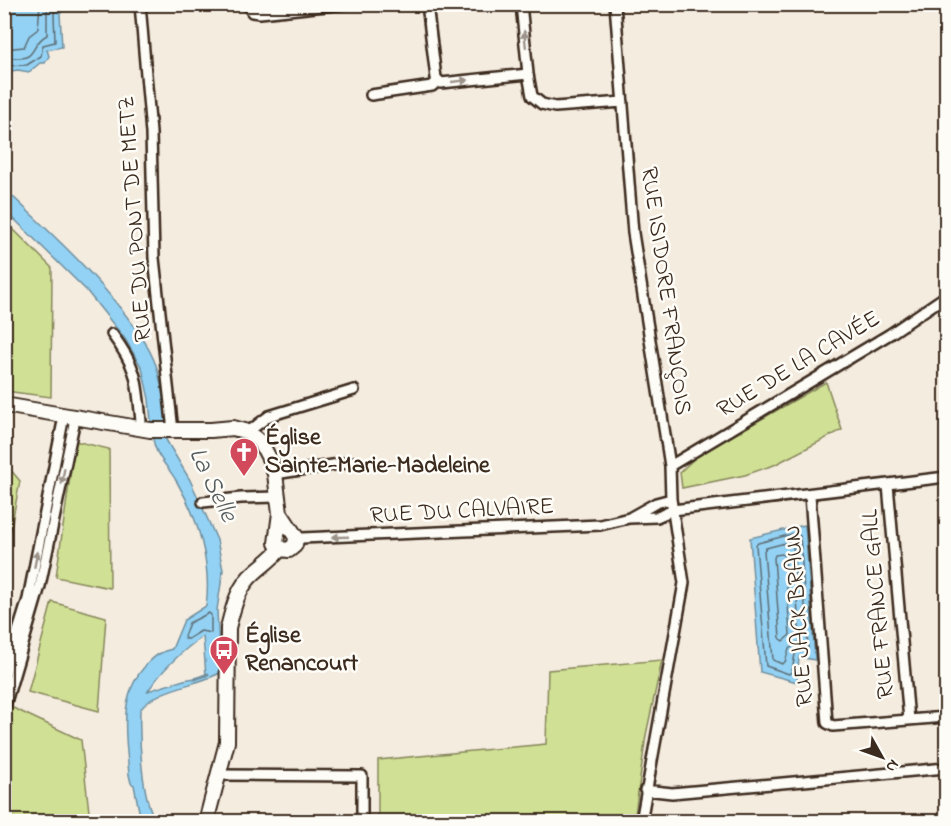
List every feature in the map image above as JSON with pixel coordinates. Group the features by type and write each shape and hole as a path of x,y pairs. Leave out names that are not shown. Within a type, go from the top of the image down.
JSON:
{"street":[{"name":"RUE DU PONT DE METZ","path":"140,4 152,133 154,258 170,430"},
{"path":"247,4 252,12 260,13 344,4"},
{"path":"427,4 438,81 441,83 528,74"},
{"path":"521,4 532,96 542,104 555,107 623,102"},
{"name":"RUE ISIDORE FRANÇOIS","path":"615,4 633,233 670,466 671,499 684,584 641,822"},
{"path":"371,95 432,86 438,81"},
{"name":"RUE DE LA CAVÉE","path":"670,466 890,334 946,297"},
{"path":"112,334 128,356 136,375 141,422 145,430"},
{"path":"248,432 269,416 354,390"},
{"path":"4,405 145,430 226,429 248,432 261,443 270,460 275,474 280,513 292,548 280,549 246,582 238,594 232,612 228,628 227,742 206,822"},
{"path":"4,676 28,599 70,418"},
{"path":"4,709 40,586 70,418"},
{"path":"275,474 352,462"},
{"name":"RUE DU CALVAIRE","path":"289,534 302,538 600,525 629,518 657,517 673,510 946,477"},
{"name":"RUE FRANCE GALL","path":"888,485 909,720"},
{"name":"RUE JACK BRAUN","path":"810,495 827,723 833,726 946,717"},
{"path":"203,502 278,497"},
{"name":"RUE DU CALVAIRE","path":"629,518 656,503 671,499"},
{"path":"645,790 672,793 946,768"},
{"path":"219,776 362,776 362,822"}],"green space":[{"path":"5,221 52,268 51,397 5,391"},
{"path":"826,382 842,430 774,465 745,475 682,488 680,472 696,457"},
{"path":"75,441 109,449 110,588 56,577"},
{"path":"5,463 20,481 5,559"},
{"path":"52,602 106,617 99,711 28,692"},
{"path":"662,660 646,735 634,821 378,821 378,760 546,744 548,670"},
{"path":"9,706 81,740 90,821 23,821 5,815 4,723"}],"water":[{"path":"4,5 62,5 63,10 60,14 62,47 47,50 49,56 45,63 40,63 29,72 18,70 5,72"},
{"path":"5,189 94,277 136,330 157,368 167,422 151,422 149,399 142,368 125,339 86,290 5,210"},
{"path":"153,437 165,438 190,480 217,540 223,570 217,610 220,673 157,696 140,710 144,783 156,821 141,821 134,785 129,775 126,716 132,688 138,675 148,663 159,654 172,649 184,620 206,606 207,590 205,558 197,526 185,496 154,443","holes":["203,636 206,676 184,680 148,691 173,661"]},
{"path":"805,525 815,660 799,657 797,682 760,672 750,538"}],"waterway":[{"path":"195,679 208,674"}],"place":[{"name":"Église Sainte-Marie-Madeleine","path":"244,478"},
{"name":"Église Renancourt","path":"224,676"}],"water label":[{"name":"La Selle","path":"212,485"}]}
